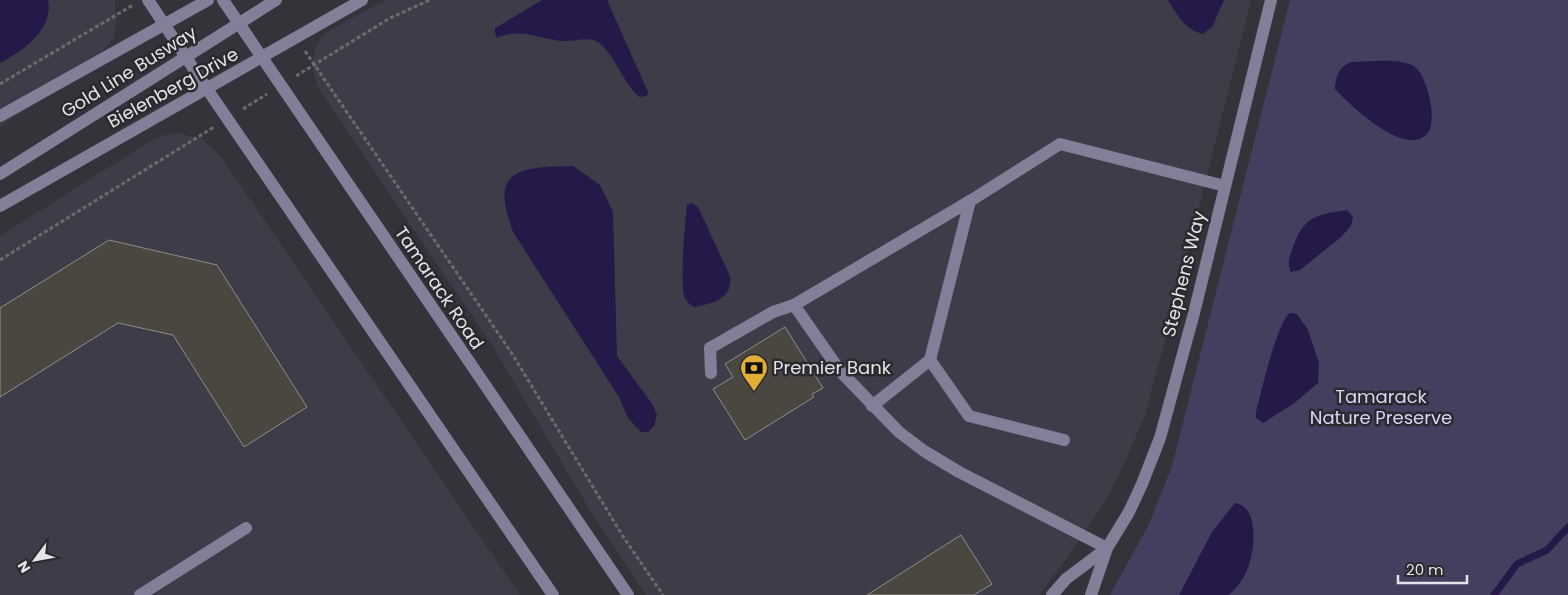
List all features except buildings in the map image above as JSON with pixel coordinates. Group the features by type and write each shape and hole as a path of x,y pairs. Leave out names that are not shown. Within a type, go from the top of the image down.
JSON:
{"street":[{"path":"148,0 162,24 187,57 206,89 553,595"},
{"path":"0,116 208,0"},
{"name":"Tamarack Road","path":"223,0 261,59 628,595"},
{"name":"Gold Line Busway","path":"0,174 276,0"},
{"name":"Bielenberg Drive","path":"0,206 362,0"},
{"name":"Stephens Way","path":"1091,595 1107,548 1139,492 1160,438 1271,0"},
{"path":"711,373 710,348 773,312 794,306 970,201 1060,144 1225,186"},
{"path":"872,406 930,360 970,201"},
{"path":"794,306 840,371 872,406 924,451 959,472 1107,548"},
{"path":"930,360 969,416 1064,440"},
{"path":"140,595 246,528"},
{"name":"Stephens Way","path":"1052,595 1066,579 1107,548"}],"path":[{"path":"0,84 141,0"},
{"path":"316,64 511,352 624,538 663,595"}],"shaded area":[{"path":"0,0 115,0 117,20 113,39 100,54 41,100 0,126"},
{"path":"0,0 48,0 49,11 42,30 35,38 18,52 0,63"},
{"path":"385,0 1251,0 1145,415 1109,495 1070,554 1039,595 646,595 591,512 495,350 317,86 312,63 315,49 322,35"},
{"path":"542,0 607,0 648,92 647,96 639,97 608,52 598,42 593,40 562,41 522,34 505,35 497,38 494,30 497,27"},
{"path":"1168,0 1224,0 1212,27 1203,34 1196,32 1186,25"},
{"path":"1351,62 1398,62 1412,65 1417,69 1426,86 1431,106 1432,116 1429,131 1420,139 1408,140 1394,136 1380,128 1353,107 1335,89 1338,73"},
{"path":"178,133 202,139 222,158 520,595 0,595 0,236 149,142 164,135"},
{"path":"573,166 600,185 613,212 617,356 653,405 657,415 654,426 648,432 641,432 628,418 619,397 513,232 508,215 504,197 506,186 510,179 526,170 535,168"},
{"path":"691,203 698,207 730,276 730,284 725,295 708,304 694,307 684,296 682,277 687,205"},
{"path":"1347,210 1353,217 1351,226 1340,238 1300,270 1291,272 1290,256 1296,239 1306,224 1318,216"},
{"path":"1290,313 1297,314 1308,330 1319,363 1318,383 1293,404 1263,423 1256,418 1256,412 1275,343 1285,319"},
{"path":"1235,503 1243,506 1249,512 1252,521 1252,553 1244,577 1229,595 1179,595 1212,532"}],"green space":[{"name":"Tamarack Nature Preserve","path":"1290,0 1568,0 1568,595 1110,595 1149,524 1172,466"}],"waterway":[{"path":"1494,595 1517,564 1547,550 1568,527"}],"place":[{"name":"Premier Bank","path":"754,392"}]}
